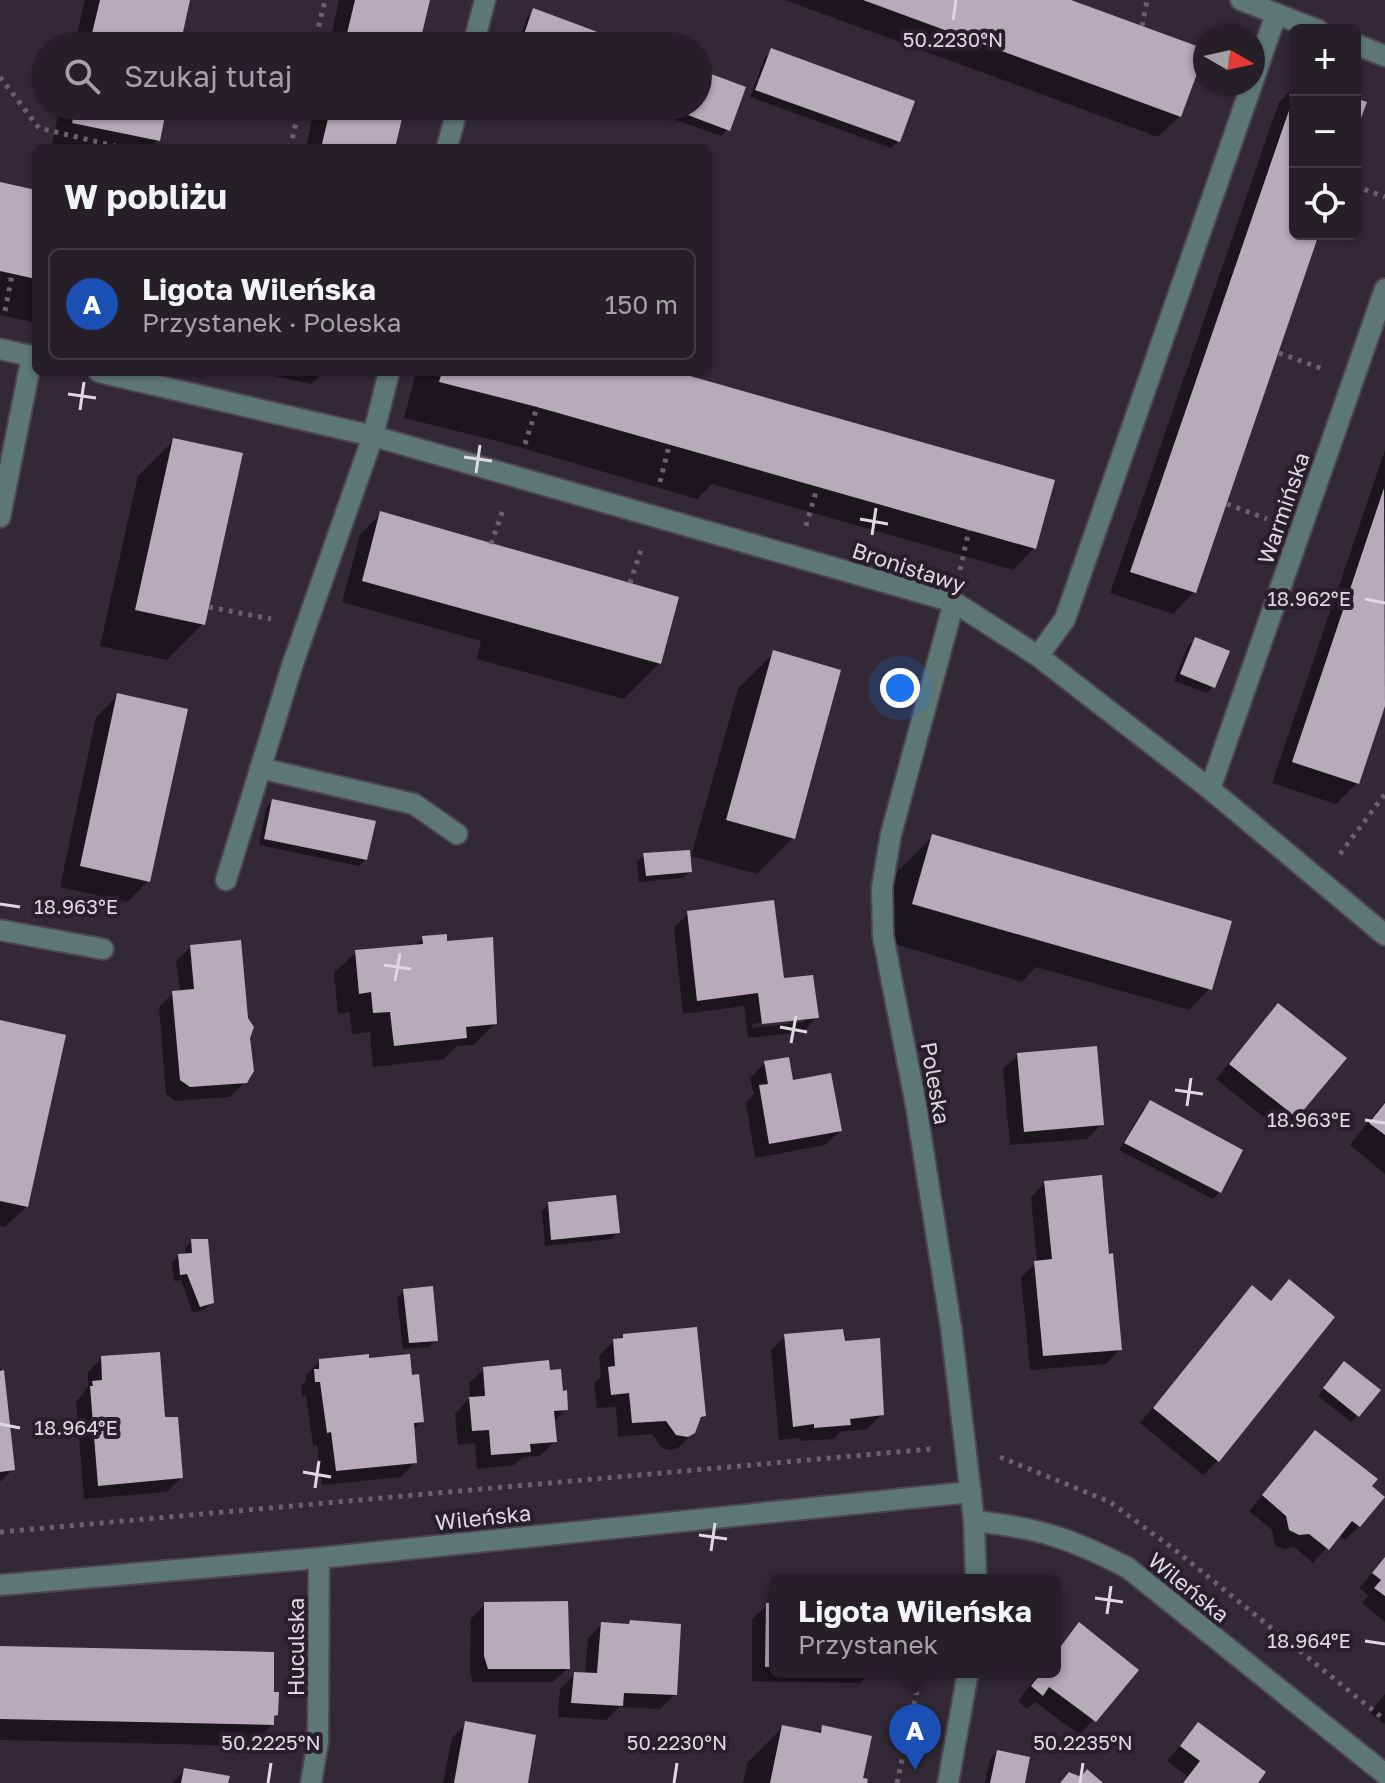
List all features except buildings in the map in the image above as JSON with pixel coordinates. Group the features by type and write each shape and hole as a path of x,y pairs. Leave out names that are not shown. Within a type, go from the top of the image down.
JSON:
{"street":[{"path":"477,32 485,0"},
{"path":"1241,0 1302,24"},
{"path":"1265,45 1276,14"},
{"path":"1361,46 1385,56"},
{"path":"1038,656 1065,619 1247,96"},
{"path":"448,144 454,120"},
{"name":"Warmińska","path":"1210,789 1385,289"},
{"path":"0,349 32,357"},
{"path":"0,517 32,366"},
{"name":"Bronisławy","path":"116,376 373,436 954,602 1038,656 1210,789 1385,935"},
{"path":"226,880 306,626 373,436 388,376"},
{"name":"Poleska","path":"954,602 891,834 882,887 883,936 916,1105 951,1327 974,1521 976,1574"},
{"path":"260,768 414,804 457,834"},
{"path":"0,930 103,949"},
{"name":"Wileńska","path":"0,1585 319,1558 971,1492"},
{"name":"Wileńska","path":"974,1521 1045,1531 1086,1546 1128,1568 1385,1774"},
{"name":"Huculska","path":"311,1783 318,1742 319,1558"},
{"path":"948,1783 967,1678"}],"path":[{"path":"317,32 325,0"},
{"path":"1142,26 1147,0"},
{"path":"0,77 32,119"},
{"path":"33,120 39,128 106,144"},
{"path":"291,144 297,120"},
{"path":"1361,188 1385,197"},
{"path":"5,311 12,274"},
{"path":"1279,353 1353,381"},
{"path":"1227,504 1300,531"},
{"path":"209,607 306,626"},
{"path":"1319,881 1385,794"},
{"path":"897,1783 920,1678"}],"place":[{"name":"Ligota Wileńska","path":"915,1770"}]}
